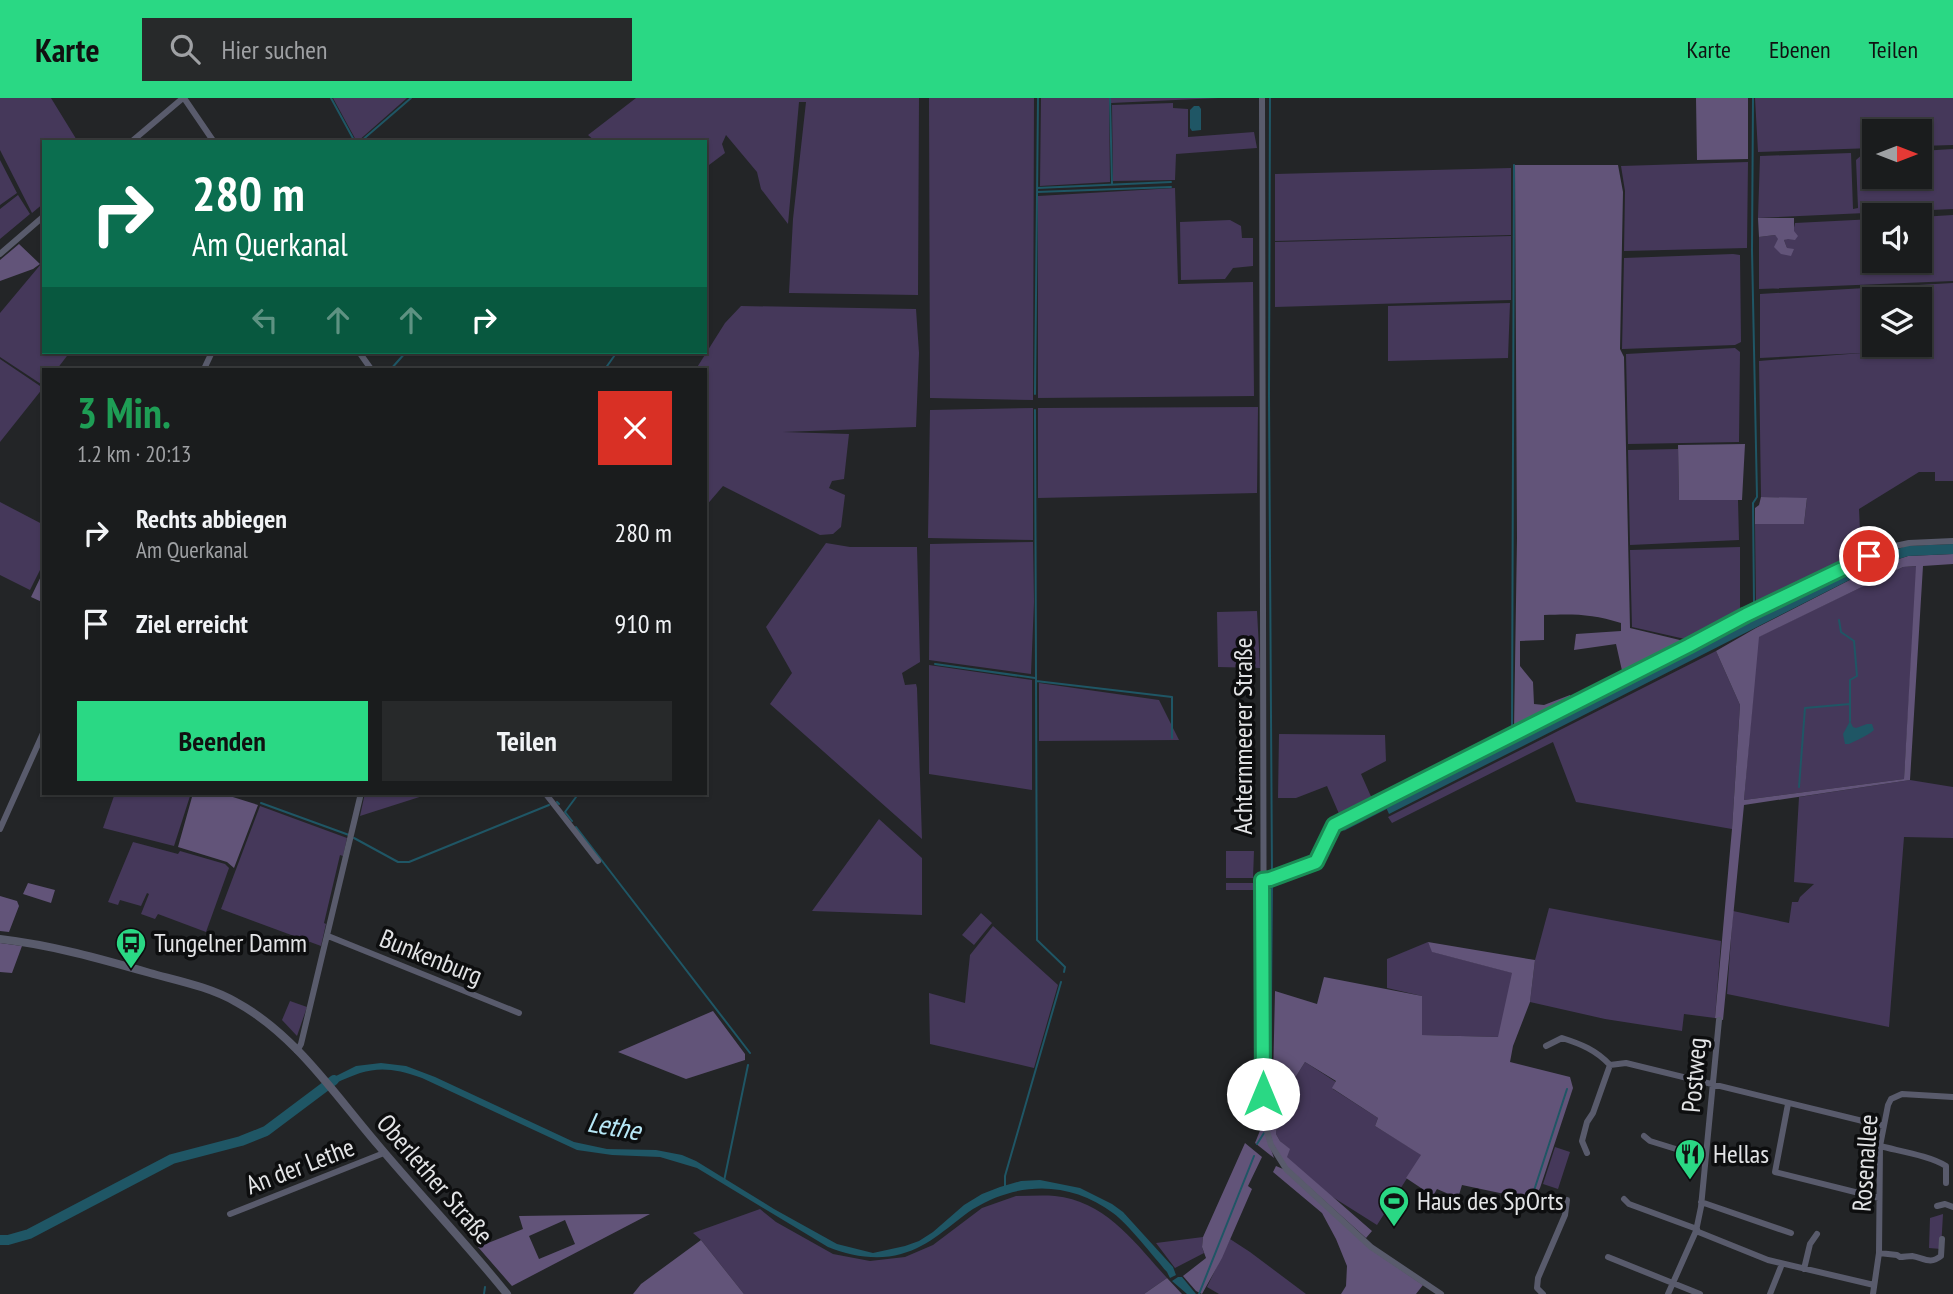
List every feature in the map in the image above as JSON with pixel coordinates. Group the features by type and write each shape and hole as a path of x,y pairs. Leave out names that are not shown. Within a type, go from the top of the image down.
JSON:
{"street":[{"path":"133,140 183,98 213,140"},
{"name":"Achternmeerer Straße","path":"1262,98 1264,1121 1271,1144 1286,1169 1371,1247 1441,1294"},
{"path":"0,254 42,218"},
{"path":"1262,880 1316,862 1334,825 1746,615 1886,548 1909,543 1953,541"},
{"path":"0,829 42,735"},
{"path":"297,1051 302,1044 361,795"},
{"path":"547,795 598,862"},
{"name":"Bunkenburg","path":"328,936 519,1013"},
{"name":"Oberlether Straße","path":"0,939 64,949 199,986 235,1001 253,1012 297,1051 507,1294"},
{"name":"Postweg","path":"1668,1294 1696,1230 1719,1020"},
{"path":"1546,1046 1562,1038 1587,1046 1610,1065"},
{"path":"1610,1065 1626,1063 1883,1126"},
{"path":"1587,1153 1582,1141 1610,1065"},
{"name":"Rosenallee","path":"1873,1294 1879,1254 1880,1146 1888,1105 1896,1095 1953,1097"},
{"path":"1788,1104 1775,1172 1879,1198"},
{"path":"1644,1136 1650,1141 1705,1158"},
{"path":"1880,1146 1938,1161 1946,1166 1946,1183"},
{"name":"An der Lethe","path":"230,1214 384,1153"},
{"path":"1624,1199 1629,1204 1782,1264 1874,1285"},
{"path":"1543,1294 1534,1289 1565,1215 1567,1200"},
{"path":"1701,1202 1791,1233"},
{"path":"1937,1206 1945,1204 1953,1208"},
{"path":"1804,1269 1810,1244 1817,1234"},
{"path":"1879,1254 1911,1256 1925,1261 1936,1260 1941,1256 1942,1239"},
{"path":"1608,1257 1700,1294"},
{"path":"1770,1294 1782,1264"}],"shaded area":[{"path":"0,98 51,98 77,140 42,140 42,205 32,213 0,150"},
{"path":"333,98 407,98 359,140 356,140"},
{"path":"636,98 919,98 918,295 789,293 793,219 806,102 799,102 788,224 761,189 757,172 726,135 722,144 725,153 707,166 707,140 594,140 588,135"},
{"path":"929,98 1034,98 1033,400 930,398"},
{"path":"1041,98 1109,98 1110,182 1040,186"},
{"path":"1111,98 1219,98 1111,103"},
{"path":"1696,98 1748,98 1748,159 1697,160"},
{"path":"1755,98 1953,98 1953,145 1932,146 1932,119 1862,119 1862,148 1758,152"},
{"path":"1173,103 1173,108 1188,109 1188,137 1254,132 1257,148 1176,154 1175,180 1113,181 1112,105"},
{"path":"1953,149 1953,209 1932,210 1932,203 1862,203 1862,213 1758,218 1760,156 1851,153 1853,209 1858,208 1856,160 1862,155 1862,189 1932,189 1932,150"},
{"path":"0,160 17,193 0,205"},
{"path":"1748,162 1747,248 1624,251 1625,191 1621,166"},
{"path":"1515,165 1618,165 1623,192 1620,349 1624,357 1630,628 1684,641 1686,644 1623,675 1616,644 1574,650 1576,634 1621,631 1621,623 1583,615 1544,615 1544,640 1520,641 1520,666 1533,682 1534,704 1544,705 1570,695 1572,703 1514,730 1517,538"},
{"path":"1511,168 1511,235 1275,241 1275,174"},
{"path":"1175,188 1178,284 1253,282 1254,396 1038,398 1038,196"},
{"path":"18,195 30,214 0,239 0,209"},
{"path":"1953,215 1953,281 1759,289 1759,237 1775,235 1787,248 1784,240 1792,233 1795,223 1862,220 1862,273 1932,273 1932,216"},
{"path":"1758,218 1794,218 1794,231 1798,236 1795,240 1784,240 1787,248 1794,249 1791,256 1781,254 1774,247 1778,239 1775,235 1759,237"},
{"path":"1230,220 1241,226 1242,238 1253,238 1253,266 1233,268 1225,279 1181,280 1180,222"},
{"path":"1511,236 1511,300 1275,307 1275,242"},
{"path":"19,244 40,264 0,281 0,260"},
{"path":"1740,255 1741,342 1735,345 1622,349 1624,258"},
{"path":"42,265 42,354 68,354 58,368 42,368 42,385 0,357 0,313"},
{"path":"1953,283 1953,481 1935,481 1935,472 1919,472 1859,509 1861,552 1756,606 1755,524 1804,524 1807,499 1761,497 1759,361 1862,353 1862,357 1932,357 1932,287 1883,287"},
{"path":"1862,288 1862,353 1760,358 1760,294"},
{"path":"1510,303 1508,358 1388,361 1388,306"},
{"path":"741,306 916,309 919,353 916,427 783,432 849,434 844,479 832,481 829,488 845,495 841,527 833,534 820,535 723,486 707,505 707,368 697,368 725,323"},
{"path":"1735,348 1740,352 1739,442 1628,444 1626,354"},
{"path":"0,359 42,389 0,442"},
{"path":"1258,407 1257,493 1038,498 1038,408"},
{"path":"1033,408 1033,540 928,538 930,410"},
{"path":"1745,444 1742,500 1679,500 1678,445"},
{"path":"1678,449 1679,500 1738,500 1739,540 1630,545 1628,450"},
{"path":"1761,497 1807,498 1804,524 1755,524 1755,508"},
{"path":"0,502 42,524 42,566 30,590 0,575"},
{"path":"1033,542 1031,674 929,660 930,544"},
{"path":"826,543 850,547 917,547 920,662 902,673 905,685 916,684 917,688 922,839 770,704 792,673 766,627"},
{"path":"1740,547 1740,611 1685,639 1632,627 1630,550"},
{"path":"1953,554 1953,564 1923,566 1910,780 1744,805 1723,1020 1715,1018 1740,705 1716,651 1877,566 1908,556","holes":["1916,566 1904,779 1744,800 1759,637 1903,567"]},
{"path":"1917,566 1904,779 1744,800 1758,637 1903,567"},
{"path":"42,574 42,602 31,597"},
{"path":"1257,611 1260,668 1218,667 1217,612"},
{"path":"1716,651 1740,705 1732,829 1576,802 1553,742 1392,823 1388,817"},
{"path":"929,665 1032,680 1032,790 929,774"},
{"path":"1039,683 1159,700 1179,740 1039,741"},
{"path":"1279,734 1385,735 1386,761 1361,774 1373,801 1340,816 1327,786 1296,798 1278,798"},
{"path":"1910,780 1953,787 1953,838 1904,837 1889,1027 1727,994 1733,911 1789,923 1792,902 1798,902 1814,884 1794,882 1799,797"},
{"path":"114,795 190,795 174,846 103,828"},
{"path":"226,795 258,805 234,868 227,862 178,847 192,797"},
{"path":"365,795 426,795 360,816"},
{"path":"260,806 347,838 343,856 340,855 321,946 221,909"},
{"path":"879,819 922,858 922,915 812,911"},
{"path":"133,842 178,854 180,851 225,864 229,868 206,932 158,914 155,919 141,914 149,894 147,893 141,906 120,900 118,905 108,902"},
{"path":"1226,851 1254,851 1253,878 1226,878"},
{"path":"28,883 55,890 51,903 23,894"},
{"path":"1226,883 1255,883 1255,890 1226,890"},
{"path":"0,896 17,901 19,906 9,932 0,931"},
{"path":"1549,908 1721,941 1715,1018 1684,1014 1682,1031 1605,1019 1530,1002 1535,960"},
{"path":"981,913 992,923 974,945 962,935"},
{"path":"993,926 1058,985 1034,1068 930,1044 929,993 965,1003 970,955"},
{"path":"1428,942 1433,952 1513,973 1499,1037 1421,1035 1422,996 1387,988 1387,959"},
{"path":"1428,942 1535,960 1530,1002 1513,1046 1510,1062 1570,1077 1573,1088 1540,1188 1533,1200 1462,1185 1458,1198 1437,1189 1433,1196 1406,1178 1421,1155 1375,1126 1378,1118 1332,1088 1336,1081 1305,1062 1280,1102 1276,1134 1290,1149 1287,1157 1372,1231 1366,1238 1287,1167 1273,1144 1269,1130 1272,1125 1275,991 1317,1004 1324,977 1422,996 1422,1035 1498,1037 1512,973 1432,952"},
{"path":"0,943 22,946 12,973 0,972"},
{"path":"290,1001 307,1007 297,1036 282,1020"},
{"path":"713,1011 745,1054 745,1060 686,1079 618,1052"},
{"path":"1305,1062 1336,1082 1333,1089 1378,1118 1375,1126 1422,1155 1377,1225 1331,1196 1286,1157 1289,1149 1276,1134 1280,1102"},
{"path":"1261,1128 1264,1129 1274,1158 1255,1143"},
{"path":"1245,1143 1262,1157 1248,1186 1252,1189 1222,1258 1202,1294 1183,1276 1206,1258 1202,1247 1203,1237"},
{"path":"1555,1147 1570,1152 1558,1189 1543,1184"},
{"path":"1276,1166 1283,1169 1370,1249 1423,1285 1416,1294 1341,1294 1346,1286 1347,1266 1336,1239 1322,1213 1273,1172"},
{"path":"1016,1196 1055,1196 1090,1206 1131,1238 1167,1278 1144,1294 744,1294 693,1233 760,1209 776,1222 833,1254 870,1261 905,1257 933,1245 982,1208"},
{"path":"650,1214 512,1286 478,1247 523,1229 519,1216","holes":["565,1220 575,1244 539,1259 529,1236"]},
{"path":"1943,1214 1941,1249 1929,1248 1930,1218"},
{"path":"1203,1237 1204,1253 1175,1268 1156,1243"},
{"path":"1230,1239 1306,1294 1219,1294 1207,1287"},
{"path":"701,1240 744,1294 633,1294 641,1284"},
{"path":"1167,1278 1182,1294 1144,1294"}],"water":[{"path":"1194,106 1201,109 1201,130 1192,131 1190,110"},
{"path":"1953,544 1953,554 1908,556 1877,566 1389,814 1384,803 1874,558 1906,546"},
{"path":"1850,721 1856,728 1872,724 1874,730 1845,744 1843,734"},
{"path":"381,1063 406,1066 435,1077 574,1142 607,1149 656,1150 682,1155 837,1244 873,1253 919,1241 964,1205 1000,1187 1021,1181 1040,1180 1080,1188 1123,1212 1173,1267 1176,1275 1170,1278 1141,1241 1113,1213 1097,1202 1062,1190 1026,1190 990,1200 931,1240 901,1254 873,1257 846,1253 828,1247 697,1168 660,1157 577,1150 422,1078 398,1071 367,1071 334,1084 330,1079 356,1066"},
{"path":"1182,1277 1196,1294 1187,1294 1172,1281"}],"waterway":[{"path":"331,98 354,140"},
{"path":"362,140 411,98"},
{"path":"1035,394 1038,98"},
{"path":"1110,98 1112,184"},
{"path":"1270,98 1272,875"},
{"path":"1753,98 1752,250 1757,497 1753,503 1754,604"},
{"path":"1512,728 1514,165"},
{"path":"1037,188 1171,182"},
{"path":"1037,192 1171,187"},
{"path":"392,368 404,354"},
{"path":"606,368 616,354"},
{"path":"1035,410 1037,940 1065,967 1064,972"},
{"path":"1839,620 1841,632 1854,641 1857,676 1850,680 1850,721"},
{"path":"935,664 1035,678"},
{"path":"1036,681 1172,697 1172,738"},
{"path":"1799,787 1805,708 1850,704"},
{"path":"572,821 565,812 578,795"},
{"path":"261,803 349,835"},
{"path":"1344,828 1391,804"},
{"path":"354,838 398,862 409,862 549,805"},
{"path":"576,827 750,1053"},
{"path":"1270,1113 1272,885"},
{"path":"1005,1187 1005,1176 1061,982"},
{"path":"724,1181 748,1065"},
{"name":"Lethe","path":"0,1240 29,1234 172,1159 241,1141 266,1131 334,1080"},
{"path":"1529,1206 1567,1089"},
{"path":"1270,1126 1271,1122"},
{"path":"1257,1144 1264,1133"},
{"path":"1199,1294 1254,1156"},
{"path":"484,1294 485,1287"}],"place":[{"name":"Tungelner Damm","path":"131,970"},
{"name":"Hellas","path":"1690,1181"},
{"name":"Haus des SpOrts","path":"1394,1228"}],"route":[{"path":"1263,1094 1262,880 1316,862 1334,825 1746,615 1869,556"}]}
